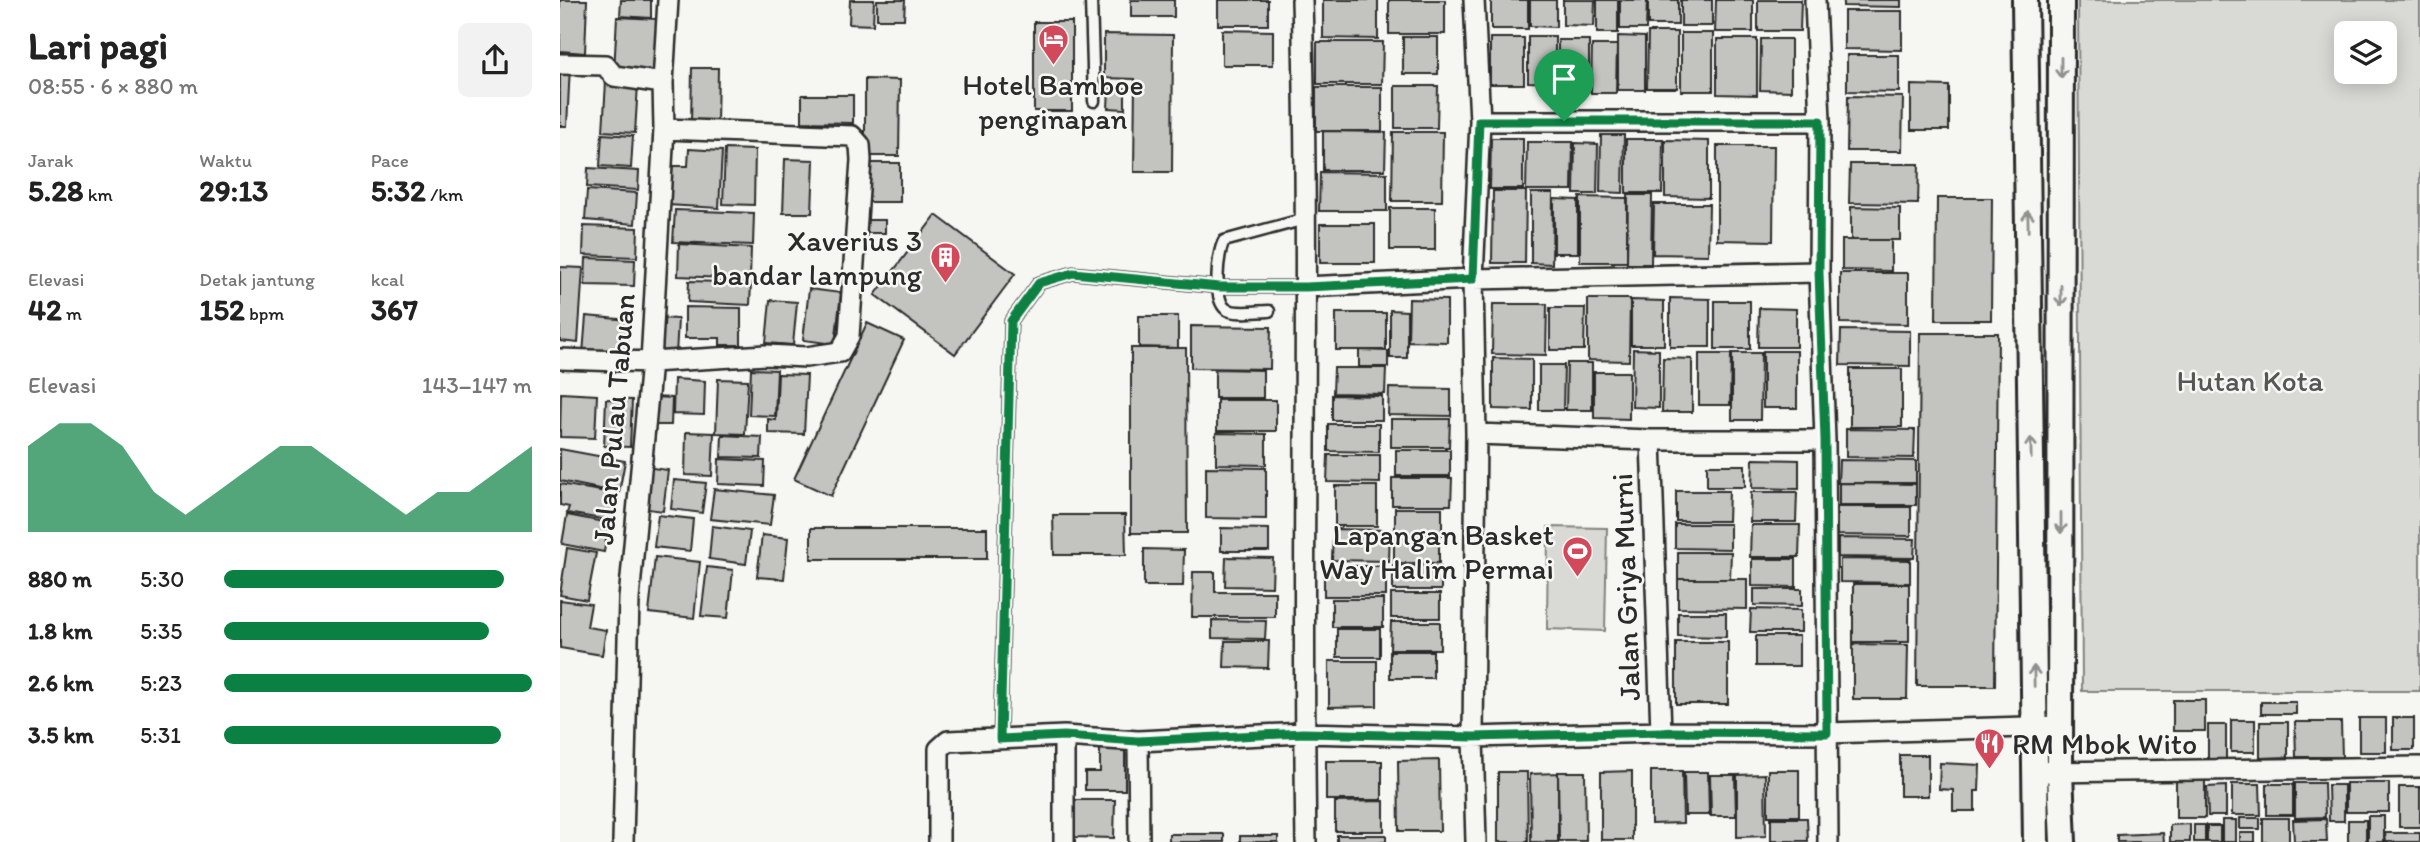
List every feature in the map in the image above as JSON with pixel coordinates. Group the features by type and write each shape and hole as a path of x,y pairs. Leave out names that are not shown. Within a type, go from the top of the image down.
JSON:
{"street":[{"name":"Jalan Pulau Tabuan","path":"623,842 629,599 650,362 664,129 663,83 668,0"},
{"path":"1302,0 1306,287 1303,733 1306,842"},
{"path":"1474,0 1479,121 1473,279 1476,434 1473,737 1476,842"},
{"path":"1815,0 1820,121 1819,272 1825,440 1828,842"},
{"path":"2025,0 2036,842"},
{"path":"2061,0 2060,773 2063,842"},
{"path":"560,64 605,65 614,76 663,83"},
{"path":"1479,121 1820,121"},
{"path":"560,359 650,362 766,355 806,357 840,352 849,336 861,160 860,145 852,136 664,129"},
{"path":"1306,287 1473,279 1819,272"},
{"path":"1476,434 1651,440 1825,440"},
{"name":"Jalan Griya Murni","path":"1651,440 1661,732"},
{"path":"939,842 938,765 940,749 948,741 1064,736 1138,741 1303,733 1473,737 1661,732 1827,733 2061,726"},
{"path":"1064,736 1064,842"},
{"path":"1138,741 1139,842"},
{"path":"2035,772 2420,768"}],"lane":[{"path":"1091,0 1094,101"},
{"path":"1269,311 1229,311 1223,306 1219,299 1220,249 1224,241 1305,219"},
{"path":"1000,739 1011,321 1039,283 1073,273 1219,287 1306,287"}],"green space":[{"name":"Hutan Kota","path":"2078,0 2420,0 2420,691 2082,691"},
{"name":"Lapangan Basket Way Halim Permai","path":"1548,527 1607,528 1605,631 1547,629"}],"building":[{"path":"560,0 587,0 585,53 560,51"},
{"path":"621,0 651,0 651,18 620,16"},
{"path":"850,0 874,0 873,25 849,24"},
{"path":"877,0 905,0 904,19 877,19"},
{"path":"1131,0 1174,0 1174,17 1131,17"},
{"path":"1218,0 1268,0 1268,25 1218,25"},
{"path":"1323,0 1378,0 1378,39 1323,38"},
{"path":"1389,0 1445,0 1445,34 1389,34"},
{"path":"1491,0 1528,0 1528,29 1491,29"},
{"path":"1530,0 1556,0 1556,27 1530,26"},
{"path":"1563,0 1595,0 1594,26 1563,25"},
{"path":"1597,0 1618,0 1618,33 1597,33"},
{"path":"1620,0 1647,0 1646,29 1620,29"},
{"path":"1648,0 1678,0 1678,25 1648,25"},
{"path":"1681,0 1712,0 1712,26 1681,26"},
{"path":"1716,0 1753,0 1753,32 1715,32"},
{"path":"1758,0 1801,0 1800,31 1758,31"},
{"path":"1843,0 1901,0 1901,7 1843,6"},
{"path":"1844,11 1902,11 1902,50 1844,49"},
{"path":"617,17 658,19 655,75 614,72"},
{"name":"Hotel Bamboe penginapan","path":"1034,22 1072,22 1072,111 1034,111"},
{"path":"1222,30 1273,31 1273,65 1222,65"},
{"path":"1648,32 1677,32 1677,88 1647,88"},
{"path":"1681,33 1713,33 1713,91 1681,91"},
{"path":"1104,34 1173,35 1172,172 1134,172 1135,79 1104,78"},
{"path":"1528,36 1555,36 1555,83 1528,82"},
{"path":"1618,36 1645,37 1645,90 1618,90"},
{"path":"1403,37 1438,37 1438,74 1403,74"},
{"path":"1490,38 1524,38 1524,84 1490,84"},
{"path":"1717,39 1757,39 1757,95 1717,94"},
{"path":"1761,39 1791,39 1791,91 1760,90"},
{"path":"1558,40 1589,40 1589,91 1558,91"},
{"path":"1317,42 1383,42 1382,84 1317,84"},
{"path":"1592,45 1617,45 1616,93 1591,93"},
{"path":"1847,55 1899,55 1899,92 1847,91"},
{"path":"560,66 570,66 567,126 560,126"},
{"path":"692,68 718,68 717,125 691,125"},
{"path":"865,79 900,80 899,156 865,156"},
{"path":"606,82 638,84 635,133 603,131"},
{"path":"1911,85 1949,86 1949,130 1911,130"},
{"path":"1395,86 1438,86 1437,128 1395,128"},
{"path":"1316,87 1382,87 1382,131 1316,131"},
{"path":"1109,88 1125,88 1125,109 1108,108"},
{"path":"802,95 853,95 853,123 802,122"},
{"path":"1848,96 1903,97 1902,151 1847,151"},
{"path":"1323,131 1386,132 1385,170 1323,170"},
{"path":"1393,132 1443,132 1442,201 1392,201"},
{"path":"602,134 633,136 631,168 600,166"},
{"path":"1601,135 1624,135 1623,193 1600,192"},
{"path":"1491,138 1523,138 1523,189 1490,189"},
{"path":"1626,139 1663,139 1662,193 1626,193"},
{"path":"1665,140 1709,141 1709,198 1665,197"},
{"path":"1527,142 1573,142 1572,190 1526,190"},
{"path":"1575,143 1598,144 1597,194 1574,194"},
{"path":"1717,146 1774,146 1773,241 1717,240"},
{"path":"689,149 722,151 719,208 667,205 669,166 688,166"},
{"path":"725,149 755,150 754,205 723,204"},
{"path":"785,159 814,160 812,213 783,213"},
{"path":"870,163 900,163 900,202 869,202"},
{"path":"1850,164 1919,164 1918,204 1849,203"},
{"path":"588,168 639,171 638,190 587,187"},
{"path":"1320,172 1387,173 1387,211 1319,211"},
{"path":"587,190 637,193 635,224 585,220"},
{"path":"1493,191 1526,191 1525,263 1492,263"},
{"path":"1531,193 1553,193 1552,264 1531,263"},
{"path":"1628,195 1652,195 1651,264 1627,264"},
{"path":"1580,197 1627,198 1627,262 1580,262"},
{"path":"1937,198 1992,198 1991,320 1936,320"},
{"path":"1554,199 1578,200 1578,253 1554,253"},
{"path":"1654,204 1709,204 1708,255 1653,254"},
{"path":"1851,207 1900,208 1900,240 1851,240"},
{"path":"1390,208 1435,208 1435,250 1390,250"},
{"path":"675,210 754,213 753,245 673,242"},
{"name":"Xaverius 3 bandar lampung","path":"936,215 1015,274 955,354 875,295"},
{"path":"863,220 885,220 885,233 863,233"},
{"path":"1320,224 1375,224 1375,263 1320,263"},
{"path":"584,226 638,228 637,257 583,255"},
{"path":"1842,240 1891,240 1891,271 1842,270"},
{"path":"679,244 751,248 750,279 678,276"},
{"path":"586,258 635,260 634,286 585,285"},
{"path":"560,267 583,268 578,343 560,341"},
{"path":"1840,273 1908,273 1908,324 1840,323"},
{"path":"689,281 751,283 750,305 688,302"},
{"path":"809,289 841,293 835,344 803,340"},
{"path":"1670,298 1710,299 1710,347 1670,347"},
{"path":"1409,299 1447,300 1447,342 1408,341"},
{"path":"1588,299 1630,299 1629,361 1588,360"},
{"path":"770,300 797,302 793,345 766,343"},
{"path":"1631,300 1664,301 1664,345 1631,345"},
{"path":"1715,301 1750,301 1750,349 1715,349"},
{"path":"1493,304 1547,304 1546,355 1492,354"},
{"path":"685,307 741,308 741,345 720,345 720,338 685,338"},
{"path":"1550,308 1585,308 1584,350 1550,350"},
{"path":"1759,308 1796,309 1796,347 1758,347"},
{"path":"1390,310 1407,311 1407,358 1390,358"},
{"path":"1336,313 1386,313 1386,350 1336,350"},
{"path":"586,316 629,320 626,357 583,354"},
{"path":"1139,316 1178,316 1178,348 1139,347"},
{"path":"656,318 678,319 676,355 654,354"},
{"path":"867,323 904,340 831,496 794,479"},
{"path":"1191,326 1271,327 1270,369 1191,368"},
{"path":"1841,330 1910,331 1910,366 1840,365"},
{"path":"1920,333 1998,333 1995,686 1917,686"},
{"path":"1131,348 1186,348 1187,533 1131,533"},
{"path":"1633,349 1659,350 1659,408 1632,407"},
{"path":"1359,350 1388,351 1388,367 1359,367"},
{"path":"1763,351 1797,351 1797,408 1763,408"},
{"path":"1732,353 1761,353 1760,420 1732,420"},
{"path":"1699,354 1731,354 1730,405 1699,405"},
{"path":"1493,358 1532,359 1532,410 1493,409"},
{"path":"1663,358 1692,359 1692,412 1662,412"},
{"path":"1567,363 1592,363 1592,410 1566,410"},
{"path":"1539,365 1564,365 1563,410 1539,410"},
{"path":"1334,368 1386,368 1385,394 1333,393"},
{"path":"751,369 777,370 775,416 749,415"},
{"path":"1215,369 1263,370 1263,398 1215,398"},
{"path":"1850,369 1902,369 1902,427 1850,427"},
{"path":"1594,372 1629,372 1629,419 1594,418"},
{"path":"778,374 807,375 804,434 768,433 768,419 776,420"},
{"path":"674,379 705,381 704,415 673,414"},
{"path":"718,379 748,380 745,434 716,433"},
{"path":"1389,388 1451,389 1451,416 1388,415"},
{"path":"561,393 597,395 595,438 560,437"},
{"path":"1332,395 1382,396 1382,420 1332,420"},
{"path":"653,397 672,398 671,425 652,425"},
{"path":"606,399 632,400 630,447 604,446"},
{"path":"1217,400 1276,400 1276,431 1217,431"},
{"path":"1391,419 1450,419 1449,447 1391,447"},
{"path":"1328,424 1379,424 1379,452 1328,451"},
{"path":"1846,429 1915,430 1914,458 1846,457"},
{"path":"686,432 714,433 712,476 685,475"},
{"path":"1216,433 1266,434 1266,465 1216,464"},
{"path":"722,435 762,437 761,458 721,457"},
{"path":"560,449 625,461 619,493 560,481"},
{"path":"1396,450 1450,450 1450,476 1396,476"},
{"path":"1328,455 1380,455 1380,483 1327,482"},
{"path":"719,459 765,461 764,486 718,484"},
{"path":"1753,459 1799,460 1799,489 1752,488"},
{"path":"1839,460 1916,461 1916,483 1838,483"},
{"path":"1707,465 1745,465 1745,487 1707,487"},
{"path":"645,467 668,470 663,511 640,508"},
{"path":"1206,467 1266,468 1266,519 1206,518"},
{"path":"1392,478 1452,478 1451,505 1392,505"},
{"path":"674,480 706,483 702,513 671,509"},
{"path":"1839,483 1916,484 1916,505 1839,505"},
{"path":"560,484 618,494 613,521 567,513 569,507 560,505"},
{"path":"1335,486 1377,486 1377,526 1335,526"},
{"path":"714,489 774,495 770,525 710,519"},
{"path":"1676,491 1729,491 1728,521 1676,521"},
{"path":"1751,492 1797,492 1796,522 1750,522"},
{"path":"1837,507 1911,507 1911,536 1837,535"},
{"path":"1395,508 1442,508 1442,535 1395,534"},
{"path":"567,515 609,523 604,552 562,544"},
{"path":"658,515 693,519 690,551 654,547"},
{"path":"1053,515 1125,515 1126,555 1054,555"},
{"path":"1675,524 1730,524 1730,549 1675,548"},
{"path":"1751,525 1800,525 1799,557 1750,557"},
{"path":"712,526 750,531 746,564 709,559"},
{"path":"811,528 987,528 987,559 811,559"},
{"path":"1221,528 1269,529 1269,551 1221,551"},
{"path":"1333,529 1390,530 1389,561 1332,560"},
{"path":"762,535 788,538 784,579 757,577"},
{"path":"1394,537 1439,538 1439,563 1394,563"},
{"path":"1838,538 1915,539 1914,558 1838,557"},
{"path":"567,548 596,553 587,600 560,595"},
{"path":"1144,549 1184,550 1183,586 1144,586"},
{"path":"1678,552 1731,552 1730,579 1678,579"},
{"path":"655,557 700,562 694,618 649,613"},
{"path":"1226,557 1273,558 1272,587 1225,586"},
{"path":"1752,559 1796,559 1796,587 1752,586"},
{"path":"1840,559 1910,560 1910,583 1840,582"},
{"path":"1393,565 1441,566 1441,590 1393,590"},
{"path":"1324,566 1386,566 1386,596 1324,596"},
{"path":"707,567 733,570 728,618 701,616"},
{"path":"1193,572 1215,572 1215,592 1275,592 1275,617 1192,617"},
{"path":"1678,579 1747,579 1747,609 1678,608"},
{"path":"1853,584 1909,584 1909,642 1853,642"},
{"path":"1754,589 1802,589 1802,606 1754,605"},
{"path":"1391,594 1440,594 1440,618 1391,618"},
{"path":"1332,599 1383,599 1383,627 1332,627"},
{"path":"560,600 591,604 587,627 606,630 602,655 560,648"},
{"path":"1751,609 1801,610 1801,632 1750,632"},
{"path":"1678,613 1726,613 1726,637 1678,636"},
{"path":"1212,620 1266,621 1265,639 1212,638"},
{"path":"1391,622 1440,622 1440,649 1390,649"},
{"path":"1337,629 1380,629 1380,657 1337,657"},
{"path":"1756,636 1799,636 1799,666 1756,666"},
{"path":"1225,641 1269,641 1268,668 1224,667"},
{"path":"1676,642 1728,642 1728,704 1676,704"},
{"path":"1853,644 1908,645 1907,699 1853,699"},
{"path":"1390,651 1433,651 1433,678 1390,678"},
{"path":"1329,661 1377,661 1377,706 1329,707"},
{"path":"2173,700 2205,700 2205,731 2173,731"},
{"path":"2261,702 2296,702 2296,714 2261,714"},
{"path":"2359,718 2386,718 2386,752 2359,752"},
{"path":"2393,718 2414,718 2414,750 2393,750"},
{"path":"2231,720 2255,720 2255,752 2231,752"},
{"path":"2260,722 2288,722 2288,757 2260,758"},
{"path":"2295,722 2341,722 2342,757 2296,757"},
{"path":"2208,725 2226,725 2226,761 2208,761"},
{"path":"1100,745 1125,745 1125,790 1085,790 1085,772 1100,772"},
{"path":"1900,755 1928,755 1928,796 1900,796"},
{"path":"1439,760 1440,831 1399,831 1398,761"},
{"path":"1326,761 1382,761 1382,800 1326,800"},
{"path":"1940,763 1980,765 1979,791 1975,791 1975,811 1953,811 1953,790 1939,789"},
{"path":"1768,770 1799,770 1799,816 1768,816"},
{"path":"1632,771 1632,840 1601,840 1601,772"},
{"path":"1651,771 1682,771 1683,823 1651,824"},
{"path":"1498,772 1527,772 1528,842 1498,842"},
{"path":"1558,772 1585,772 1586,841 1559,841"},
{"path":"1684,772 1708,772 1709,815 1685,815"},
{"path":"1558,773 1558,842 1531,842 1530,774"},
{"path":"1765,774 1766,836 1737,837 1737,775"},
{"path":"1710,775 1735,775 1736,816 1711,816"},
{"path":"2176,778 2205,778 2205,818 2176,818"},
{"path":"2295,783 2324,783 2325,817 2295,818"},
{"path":"2346,783 2389,783 2389,812 2346,812"},
{"path":"2232,784 2260,784 2261,815 2232,815"},
{"path":"2267,784 2293,784 2293,815 2267,815"},
{"path":"2328,785 2344,785 2344,821 2329,821"},
{"path":"2226,786 2226,816 2208,816 2207,787"},
{"path":"2399,787 2420,787 2420,827 2399,827"},
{"path":"1075,800 1115,800 1114,838 1074,837"},
{"path":"1384,801 1384,831 1335,831 1335,802"},
{"path":"2368,816 2384,816 2384,842 2368,842"},
{"path":"1771,818 1807,818 1808,841 1771,841"},
{"path":"2240,818 2260,818 2260,829 2240,829"},
{"path":"2263,818 2289,818 2289,842 2263,842"},
{"path":"2326,819 2327,842 2294,842 2293,820"},
{"path":"2222,820 2236,820 2236,842 2222,842"},
{"path":"2348,820 2366,820 2366,842 2348,842"},
{"path":"2190,824 2190,842 2170,842 2170,825"},
{"path":"2194,825 2205,825 2205,842 2194,842"},
{"path":"2207,826 2220,826 2220,842 2207,842"},
{"path":"2163,833 2164,842 2117,842 2117,835"},
{"path":"2240,833 2255,833 2255,842 2240,842"},
{"path":"2385,833 2420,833 2420,842 2386,842"},
{"path":"1169,834 1224,834 1224,842 1169,842"},
{"path":"1337,835 1386,835 1386,842 1337,842"},
{"path":"1240,836 1278,836 1278,842 1240,842"}],"place":[{"name":"Hotel Bamboe penginapan","path":"1053,66"},
{"name":"Xaverius 3 bandar lampung","path":"945,285"},
{"name":"Lapangan Basket Way Halim Permai","path":"1577,579"},
{"name":"RM Mbok Wito","path":"1989,771"}],"route":[{"path":"1479,121 1564,121 1820,121 1819,272 1825,440 1827,733 1661,732 1473,737 1303,733 1138,741 1064,736 1000,739 1011,321 1039,283 1073,273 1219,287 1306,287 1473,279 1479,121"}]}
